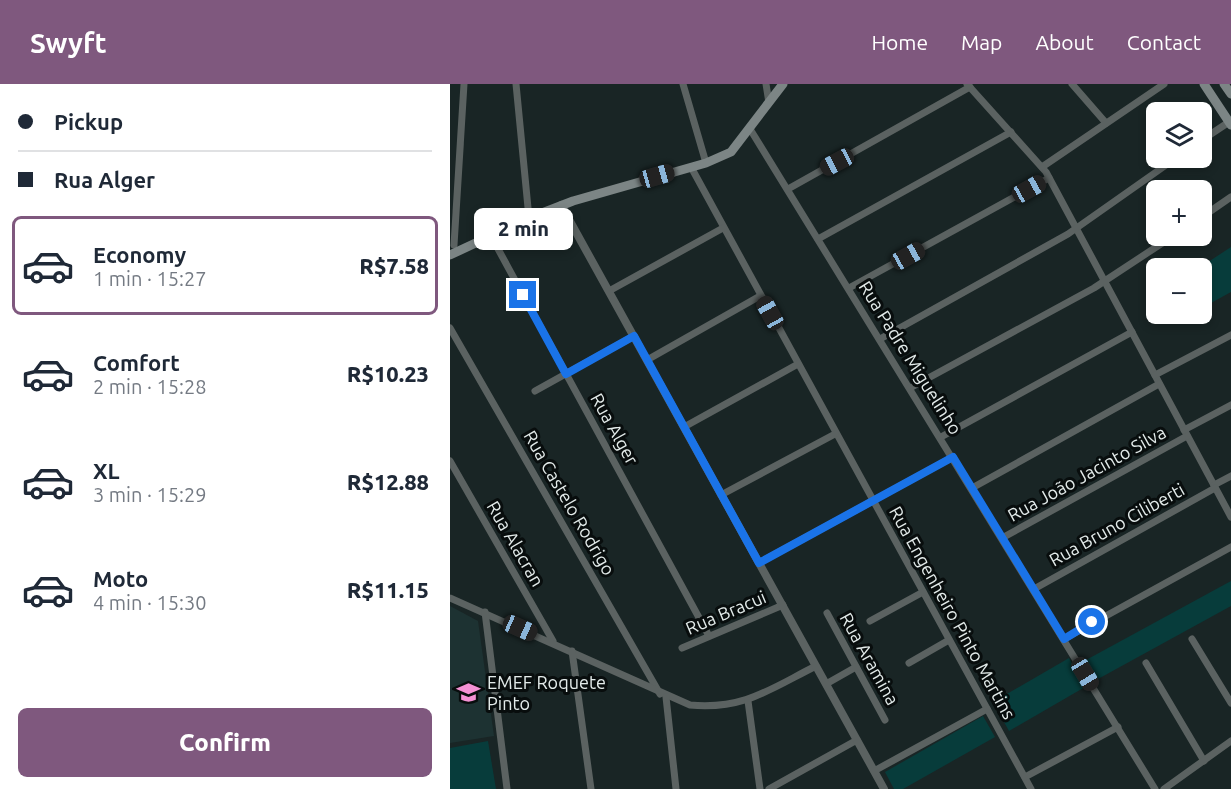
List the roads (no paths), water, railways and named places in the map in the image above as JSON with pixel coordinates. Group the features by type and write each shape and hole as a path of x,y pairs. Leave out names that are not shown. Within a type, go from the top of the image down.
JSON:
{"main road":[{"path":"453,248 491,236 561,206 706,163 734,150 783,84"},
{"path":"1204,84 1230,124"},
{"path":"1224,84 1231,94"}],"street":[{"path":"453,248 464,84"},
{"path":"516,84 529,218"},
{"path":"683,84 706,163"},
{"path":"766,84 769,103"},
{"path":"1072,84 1106,123"},
{"path":"1042,167 1164,84"},
{"path":"788,189 969,86 1042,167 1049,178 1231,517"},
{"path":"1212,134 1230,124"},
{"name":"Rua Padre Miguelinho","path":"750,129 1155,789"},
{"path":"818,239 1011,132"},
{"name":"Rua Engenheiro Pinto Martins","path":"691,167 1031,789"},
{"path":"880,339 1076,228 1162,168"},
{"path":"849,288 1049,178"},
{"path":"1212,210 1231,197"},
{"path":"561,206 884,789"},
{"path":"609,291 723,228"},
{"name":"Rua Alger","path":"491,236 710,636"},
{"path":"910,388 1104,282 1158,246"},
{"path":"647,360 760,296"},
{"name":"Rua Castelo Rodrigo","path":"450,328 663,695 676,789"},
{"path":"941,437 1132,332"},
{"path":"1155,375 1231,335"},
{"path":"535,392 634,336"},
{"path":"684,428 798,364"},
{"path":"972,488 1160,384"},
{"name":"Rua João Jacinto Silva","path":"1002,538 1231,405"},
{"path":"721,495 835,434"},
{"path":"759,563 953,457"},
{"name":"Rua Alacran","path":"450,461 554,642"},
{"name":"Rua Bruno Ciliberti","path":"1034,589 1231,476"},
{"path":"1064,639 1231,547"},
{"path":"870,621 923,592"},
{"path":"450,598 554,642 663,695 690,705 727,706 748,700 816,666"},
{"name":"Rua Bracui","path":"682,648 783,605"},
{"path":"485,612 507,789"},
{"name":"Rua Aramina","path":"827,613 885,720"},
{"path":"1192,639 1231,703"},
{"path":"909,663 949,640"},
{"path":"572,651 591,789"},
{"path":"1146,663 1204,761"},
{"path":"826,684 856,667"},
{"path":"748,700 760,789"},
{"path":"874,771 987,709"},
{"path":"1025,777 1118,727"},
{"path":"769,789 857,740"},
{"path":"1164,789 1231,742"}],"place":[{"name":"EMEF Roquete Pinto","path":"469,693"}]}
